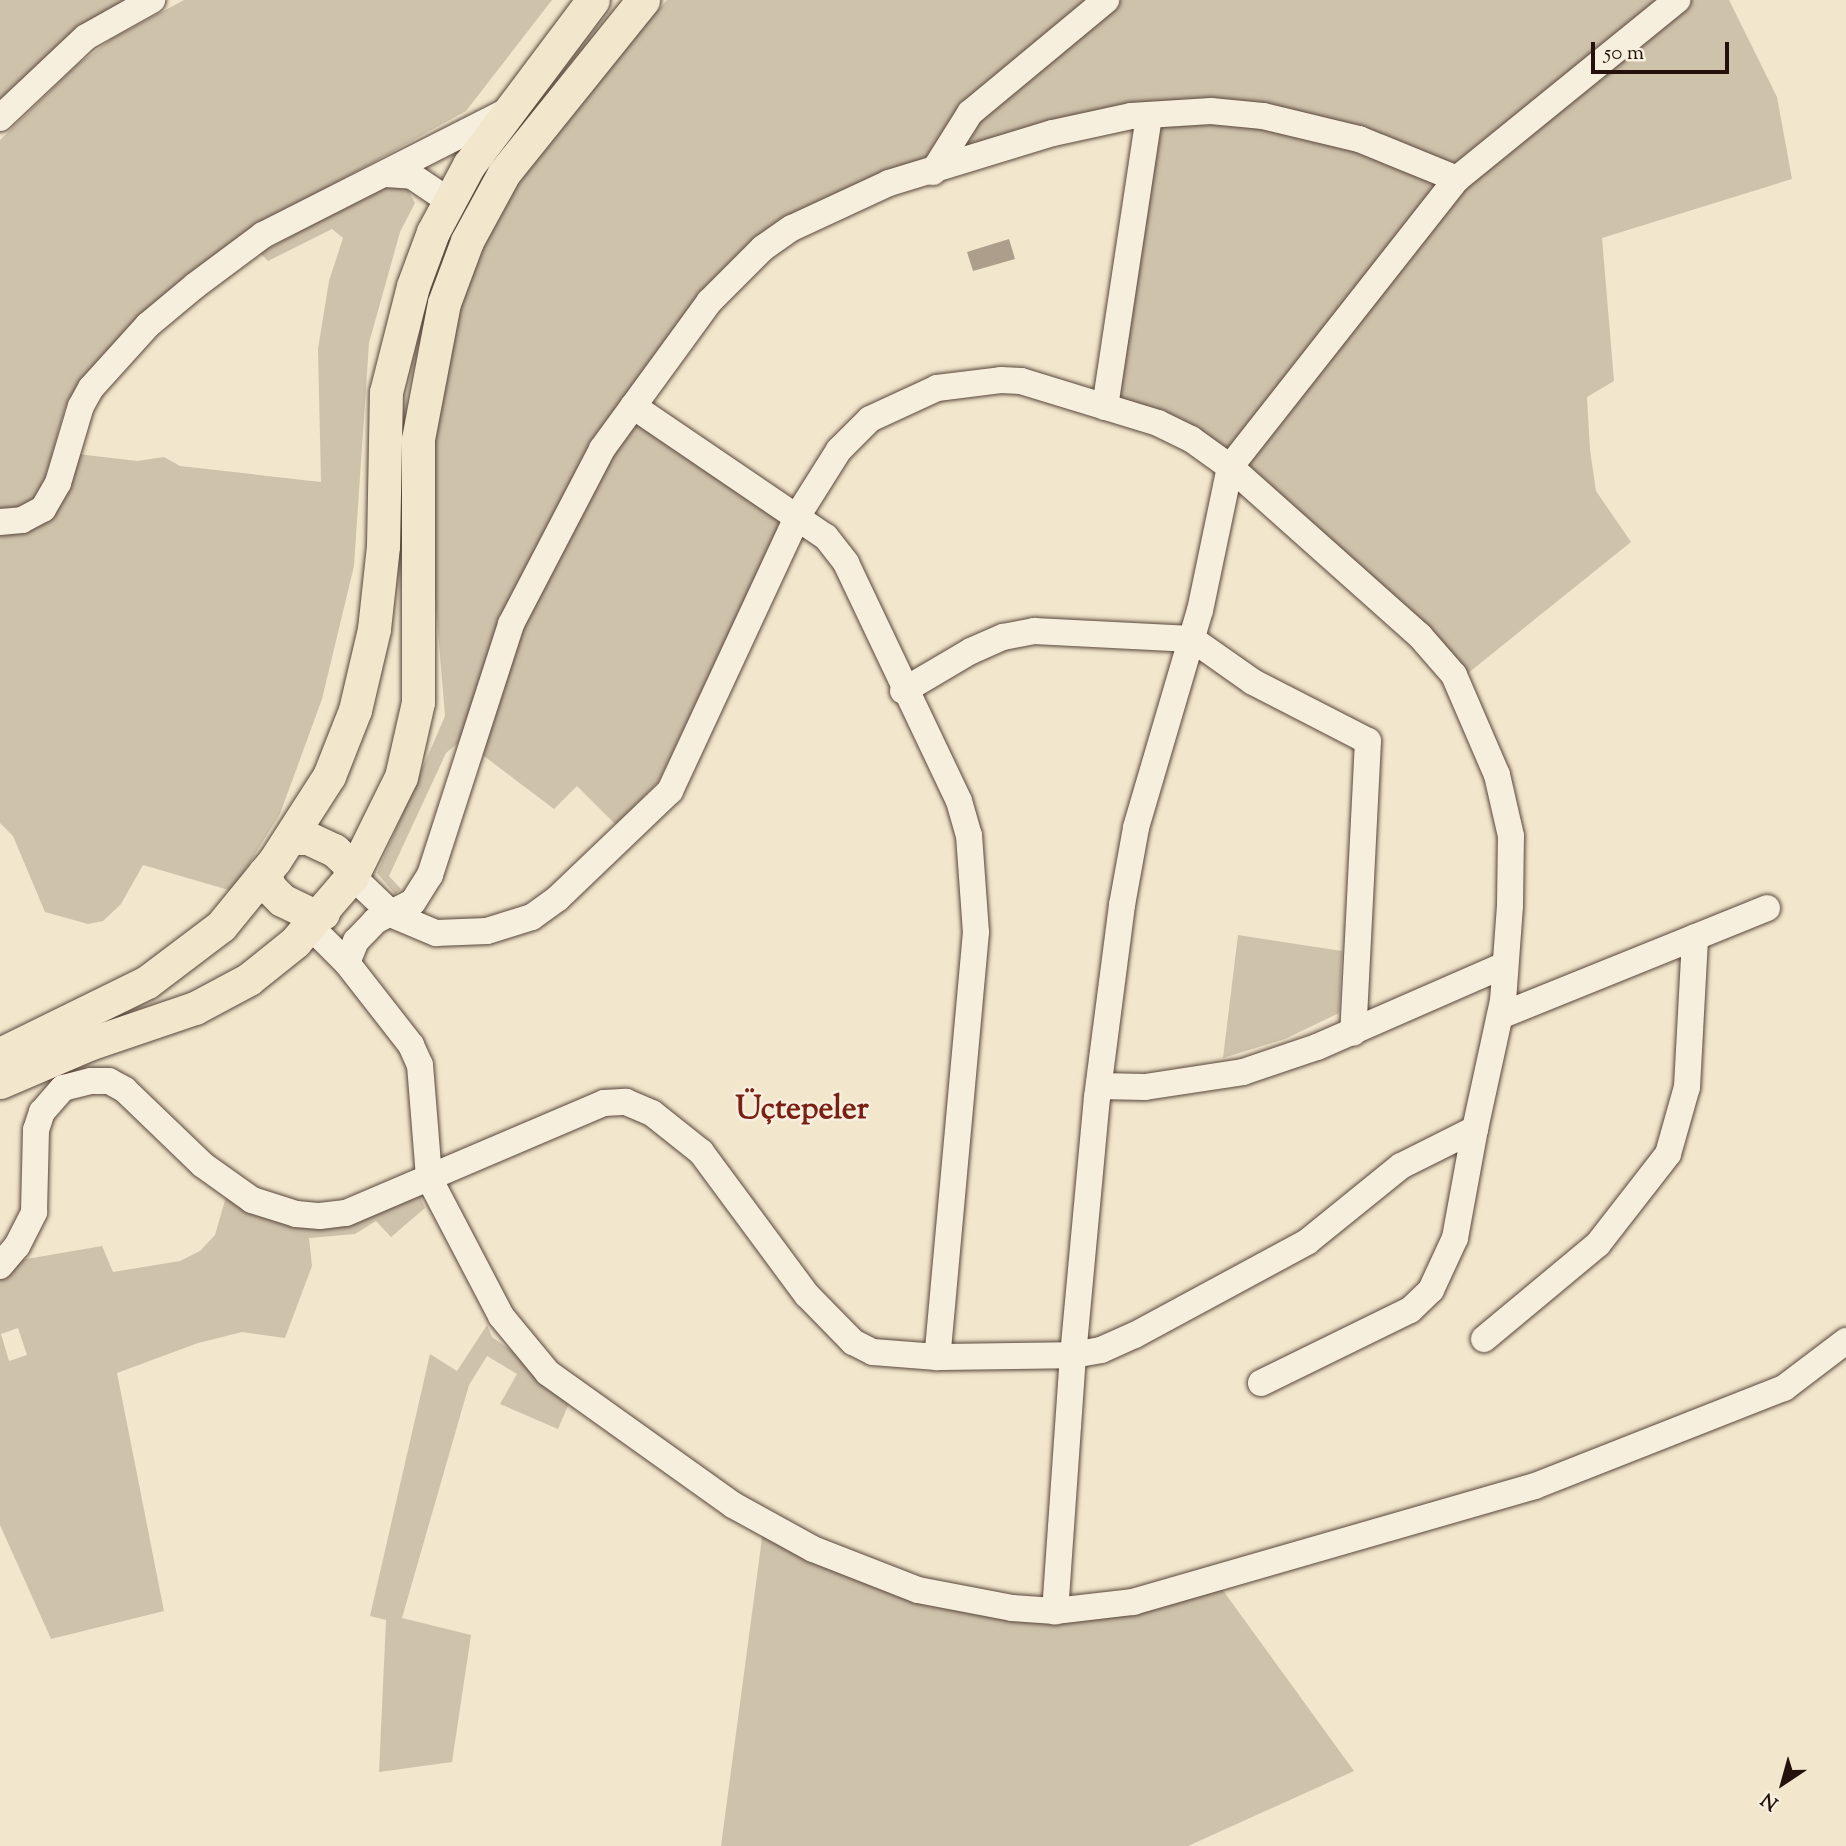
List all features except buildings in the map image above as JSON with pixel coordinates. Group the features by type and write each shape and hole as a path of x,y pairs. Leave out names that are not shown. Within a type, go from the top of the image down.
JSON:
{"main road":[{"path":"0,1054 147,982 222,926 290,838 329,776 365,672 381,575 388,379 413,286 449,201 507,111 593,0"},
{"path":"0,1082 69,1052 216,998 278,958 352,876 394,795 418,702 418,439 444,303 467,241 504,173 643,0"},
{"path":"290,838 309,838 334,850 347,862 352,876"},
{"path":"264,873 270,888 282,900 316,919"}],"street":[{"path":"0,118 86,37 152,0"},
{"path":"933,172 970,113 1106,0"},
{"path":"1055,1611 1073,1355 1099,1086 1136,828 1192,639 1230,467 1457,179 1677,0"},
{"path":"0,523 35,515 52,498 81,406 113,359 148,325 263,235 507,111"},
{"path":"346,963 356,941 375,921 393,915 413,902 430,875 511,624 564,515 633,406 709,302 763,248 840,202 1053,133 1149,115 1211,111 1263,116 1359,139 1457,179"},
{"path":"1105,407 1149,115"},
{"path":"386,174 412,176 449,201"},
{"path":"352,876 393,915 436,933 463,935 532,917 647,815 670,791 798,515 839,450 870,419 937,388 975,381 1021,381 1158,423 1230,467 1420,636 1454,675 1497,775 1511,836 1506,965 1500,1016 1455,1238 1431,1290 1410,1310 1261,1383"},
{"path":"633,406 798,515 826,537 846,563 903,691 959,801 974,877 976,932 937,1357"},
{"path":"903,691 971,650 1003,637 1034,631 1192,639 1253,682 1368,741 1353,1033"},
{"path":"1500,1016 1767,908"},
{"path":"316,919 346,963 411,1045 420,1065 429,1178 501,1316 548,1373 733,1505 813,1549 918,1590 1012,1608 1055,1611 1133,1602 1535,1486 1784,1388 1846,1341"},
{"path":"1484,1339 1598,1244 1668,1154 1687,1087 1695,937"},
{"path":"1099,1086 1145,1087 1243,1072 1353,1033 1506,965"},
{"path":"69,1052 81,1084"},
{"path":"0,1266 17,1246 34,1212 36,1130 42,1112 63,1088 109,1081 125,1090 218,1177 275,1209 296,1214 346,1213 604,1103 626,1102 652,1113 701,1152 807,1295 853,1342 873,1352 937,1357 1073,1355 1101,1350 1135,1335 1307,1242 1401,1166 1475,1129"}],"shaded area":[{"path":"0,0 130,0 0,108"},
{"path":"184,0 552,0 466,111 272,218 82,383 66,405 39,499 24,509 0,513 0,140 77,65 113,38"},
{"path":"667,0 1729,0 1777,97 1792,179 1602,238 1614,381 1587,397 1590,450 1596,491 1631,542 1457,682 1230,467 1105,407 1149,115 1131,116 792,228 633,406 788,508 659,781 616,825 577,786 554,809 472,747 478,727 446,753 389,876 401,889 395,894 377,873 445,716 430,534 432,453 454,317 477,253 509,195 580,98"},
{"path":"396,184 408,190 415,203 400,232 369,343 354,566 322,699 280,814 232,891 143,865 121,904 103,921 88,924 45,912 13,836 0,823 0,534 78,454 137,461 164,457 180,466 321,482 318,349 329,281 343,238 332,229 268,261 260,253 378,189"},
{"path":"1009,239 1015,259 973,271 967,252"},
{"path":"1238,935 1342,951 1339,1013 1285,1039 1223,1058"},
{"path":"418,1192 425,1208 391,1237 376,1221 355,1234 309,1238 312,1266 285,1338 242,1332 198,1343 117,1373 164,1611 51,1639 0,1525 0,1275 15,1261 102,1246 113,1272 180,1261 200,1251 215,1235 226,1197 259,1215","holes":["18,1328 27,1355 9,1361 1,1334"]},
{"path":"487,1325 492,1337 573,1394 558,1429 500,1404 517,1374 487,1356 469,1385 402,1618 471,1635 452,1762 379,1772 386,1620 370,1616 430,1354 457,1371"},
{"path":"764,1523 813,1549 1012,1608 1214,1578 1354,1771 1188,1846 721,1846"}],"district":[{"name":"Üçtepeler","path":"802,1110"}]}
